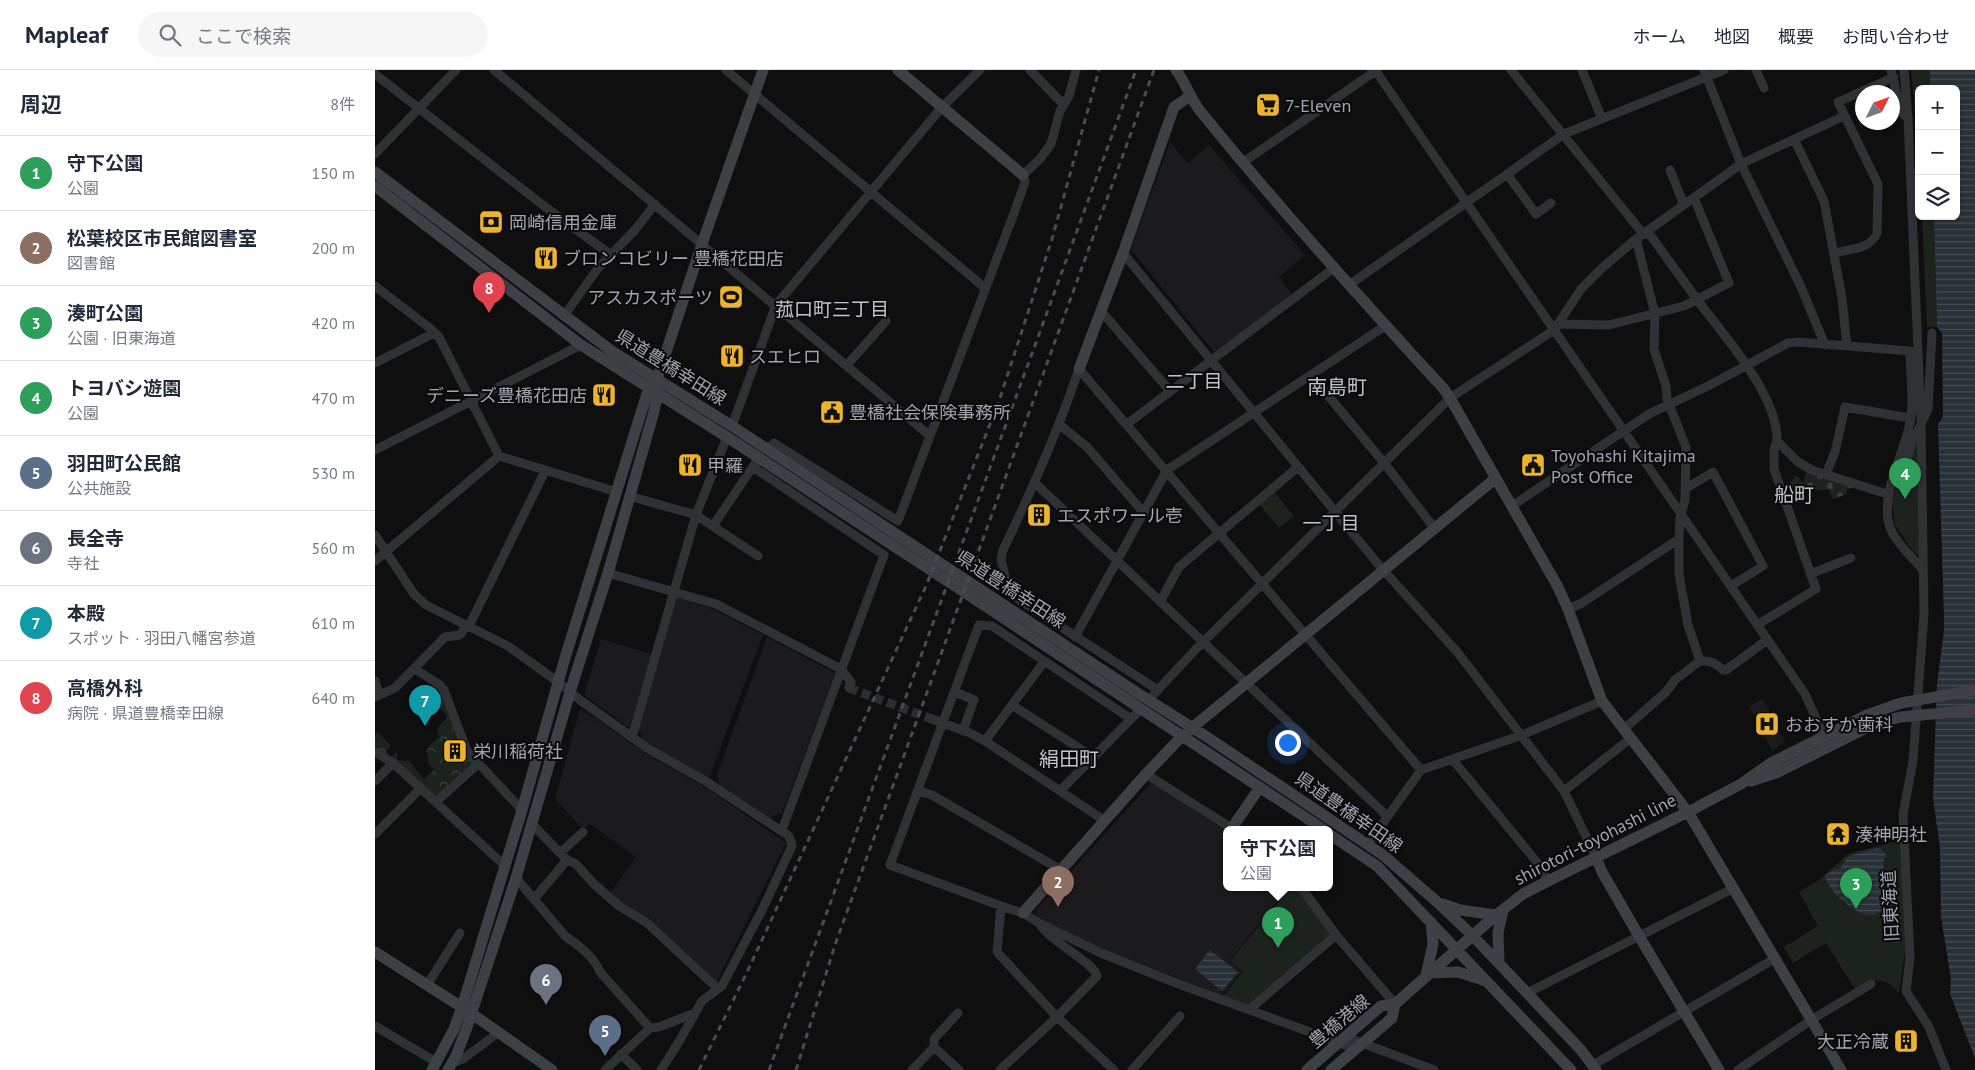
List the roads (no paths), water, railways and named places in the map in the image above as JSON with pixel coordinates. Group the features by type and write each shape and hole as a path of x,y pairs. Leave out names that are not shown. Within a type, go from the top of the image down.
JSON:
{"street":[{"path":"375,154 456,70"},
{"path":"494,70 929,435"},
{"path":"726,70 985,288"},
{"path":"450,1067 467,1010 504,865 617,492 763,70"},
{"path":"713,526 759,458 773,443 897,521 1025,182 1023,175 898,70"},
{"path":"632,737 696,515 776,305 942,106 980,70"},
{"path":"1030,70 1064,105"},
{"path":"1023,175 1040,159 1051,144 1064,105 1069,96 1076,70"},
{"path":"1176,70 1181,76 1190,96 1242,163 1450,398 1558,587 1602,701 1688,812 1841,1070"},
{"path":"1242,163 1376,70 1467,203 1556,327 1623,430 1805,694 1824,736"},
{"path":"1511,70 1641,230 1651,236 1746,366 1759,386 1772,413 1777,433 1774,449 1774,469 1816,589 1757,625"},
{"path":"1582,70 1602,119"},
{"path":"1349,285 1564,134 1705,74 1724,70"},
{"path":"1756,70 1764,88"},
{"name":"旧東海道","path":"1904,70 1908,118 1924,534 1922,569 1924,614 1919,700 1913,761 1903,814 1910,958 1906,990 1929,1027 1946,1070"},
{"path":"375,74 544,206 611,255"},
{"path":"1705,74 1741,164 1801,288 1825,345"},
{"path":"1835,253 1868,244 1875,238 1877,233 1877,184 1838,102 1892,74 1901,112 1908,118"},
{"path":"1158,690 1009,593 1001,559 1003,550 1060,425 1174,107 1190,96"},
{"path":"1060,791 1203,644 1450,398 1556,327 1587,281 1636,240 1741,164 1844,116"},
{"path":"1794,139 1824,201 1843,298 1847,346"},
{"path":"1670,170 1684,205"},
{"name":"県道豊橋幸田線","path":"375,172 613,352 657,379 729,432 759,458 1145,704 1193,728 1383,855 1472,935 1581,1050 1595,1068"},
{"path":"1507,174 1536,214 1551,203"},
{"name":"県道豊橋幸田線","path":"375,186 581,345 653,390 729,432"},
{"path":"1556,327 1609,325 1655,314 1697,300 1729,282 1694,198"},
{"path":"564,316 598,268 655,204"},
{"path":"1636,240 1655,314 1655,348 1668,404 1686,447 1685,489 1679,539 1679,574 1688,626 1700,661"},
{"path":"1123,253 1384,571 1458,653 1564,791 1602,872 1719,1070"},
{"path":"1127,424 1334,268"},
{"path":"375,286 439,337 499,456 617,492"},
{"path":"1101,310 1170,391"},
{"path":"847,365 886,321"},
{"path":"1075,637 1167,470 1385,326"},
{"path":"375,363 435,333"},
{"path":"1893,480 1907,463 1921,421 1928,409 1932,333"},
{"path":"1512,506 1623,430 1668,404 1693,394 1787,343 1798,342 1910,351 1910,418 1893,480 1887,494 1887,513 1892,531 1922,569"},
{"path":"375,450 581,345"},
{"path":"1079,369 1421,770"},
{"path":"1311,375 1385,464 1435,529"},
{"path":"375,1026 434,1066 454,1029 467,1010 516,878 569,692 608,573 629,496 653,390"},
{"path":"1825,474 1835,452 1845,407 1910,418"},
{"path":"1060,425 1087,447 1144,513"},
{"path":"1777,441 1798,462 1812,470 1887,494"},
{"path":"375,561 499,456"},
{"path":"759,458 884,555 782,830"},
{"path":"1160,602 1179,567 1298,467"},
{"path":"375,681 377,696 395,688 445,637 460,635 469,626 545,471"},
{"path":"1685,489 1713,472 1763,566 1731,586"},
{"path":"1023,913 1182,736 1496,478"},
{"path":"1035,483 1203,644 1387,816"},
{"path":"629,496 696,515 758,556"},
{"path":"375,535 414,594 426,605 508,646 647,748 707,782 789,836 792,846 762,910 721,986 702,1001 661,1070"},
{"path":"1568,609 1582,603 1679,539"},
{"path":"1810,574 1851,558"},
{"path":"608,573 716,604 841,669 851,682 849,688"},
{"path":"1131,719 992,626 979,625 890,865 1023,913 1039,923 1101,953 1176,983 1249,1010 1434,1070"},
{"path":"1564,791 1627,733 1680,675 1700,661 1711,662 1726,670 1767,640"},
{"path":"985,741 1045,662"},
{"path":"415,669 440,685 444,690 467,751 522,810"},
{"name":"shirotori-toyohashi line","path":"1472,935 1523,894 1688,812 1741,784 1771,763 1824,736 1883,708 1975,690"},
{"path":"955,692 974,700 963,731"},
{"path":"1368,844 1421,770 1522,735 1602,701"},
{"name":"県道豊橋幸田線","path":"1145,704 1182,736 1318,826"},
{"path":"1012,705 1093,757"},
{"name":"shirotori-toyohashi line","path":"1741,784 1776,773 1876,723 1901,716 1975,710"},
{"path":"932,719 985,741 1105,821"},
{"path":"375,765 379,754 393,763 504,865"},
{"path":"1453,760 1540,866 1547,881"},
{"path":"375,781 393,763"},
{"path":"436,802 478,764"},
{"path":"1146,774 1228,826"},
{"path":"1235,826 1259,787"},
{"path":"375,834 421,788"},
{"path":"919,791 932,795 1061,870"},
{"path":"532,824 567,860 576,864 594,884 619,906 647,924 718,989"},
{"path":"560,853 583,832"},
{"name":"県道豊橋幸田線","path":"1333,837 1377,866 1571,1070"},
{"path":"534,898 567,860"},
{"path":"516,878 566,937 574,942 597,965 599,972 650,1028"},
{"path":"1527,994 1732,889"},
{"path":"1304,891 1336,935 1395,1004"},
{"path":"1436,901 1460,910 1499,912 1499,963"},
{"path":"1001,906 997,952 1057,1017 1114,1070"},
{"path":"1430,920 1433,944 1428,975 1458,972 1490,983"},
{"path":"1000,1070 1095,980 1097,973 1088,964 1044,932 1039,923"},
{"path":"427,985 460,933"},
{"path":"1249,1010 1336,935"},
{"name":"豊橋港線","path":"1307,1070 1381,1006 1395,1004 1472,935"},
{"path":"375,952 467,1010 552,1070"},
{"path":"1595,1068 1684,1012 1774,959"},
{"path":"1738,1070 1811,1020 1871,984"},
{"name":"豊橋港線","path":"1331,1070 1392,1018 1395,1004"},
{"path":"605,1070 650,1028 659,1027 695,1013"},
{"path":"912,1070 934,1047 934,1039 958,1013"},
{"path":"1132,1070 1180,1016"},
{"path":"450,1067 499,1032"},
{"path":"934,1047 959,1070"},
{"path":"621,1054 637,1070"}],"tunnel":[{"path":"849,688 932,719"}],"railway":[{"path":"699,1070 748,970 926,586 998,404 1052,239 1099,70"},
{"path":"769,1070 1136,70"},
{"path":"796,1070 836,942 1154,70"}],"place":[{"name":"7-Eleven","path":"1268,105"},
{"name":"岡崎信用金庫","path":"491,222"},
{"name":"ブロンコビリー 豊橋花田店","path":"546,258"},
{"name":"アスカスポーツ","path":"731,297"},
{"name":"高橋外科","path":"489,313"},
{"name":"スエヒロ","path":"732,356"},
{"name":"デニーズ豊橋花田店","path":"604,395"},
{"name":"豊橋社会保険事務所","path":"832,412"},
{"name":"甲羅","path":"690,465"},
{"name":"Toyohashi Kitajima Post Office","path":"1533,465"},
{"name":"トヨバシ遊園","path":"1905,499"},
{"name":"エスポワール壱","path":"1039,515"},
{"name":"おおすか歯科","path":"1767,724"},
{"name":"本殿","path":"425,726"},
{"name":"栄川稲荷社","path":"455,751"},
{"name":"湊神明社","path":"1838,834"},
{"name":"松葉校区市民館図書室","path":"1058,907"},
{"name":"湊町公園","path":"1856,909"},
{"name":"守下公園","path":"1278,948"},
{"name":"長全寺","path":"546,1005"},
{"name":"大正冷蔵","path":"1906,1041"},
{"name":"羽田町公民館","path":"605,1056"}],"district":[{"name":"菰口町三丁目","path":"832,309"},
{"name":"二丁目","path":"1194,381"},
{"name":"南島町","path":"1337,387"},
{"name":"船町","path":"1794,495"},
{"name":"一丁目","path":"1331,523"},
{"name":"絹田町","path":"1069,759"}]}
